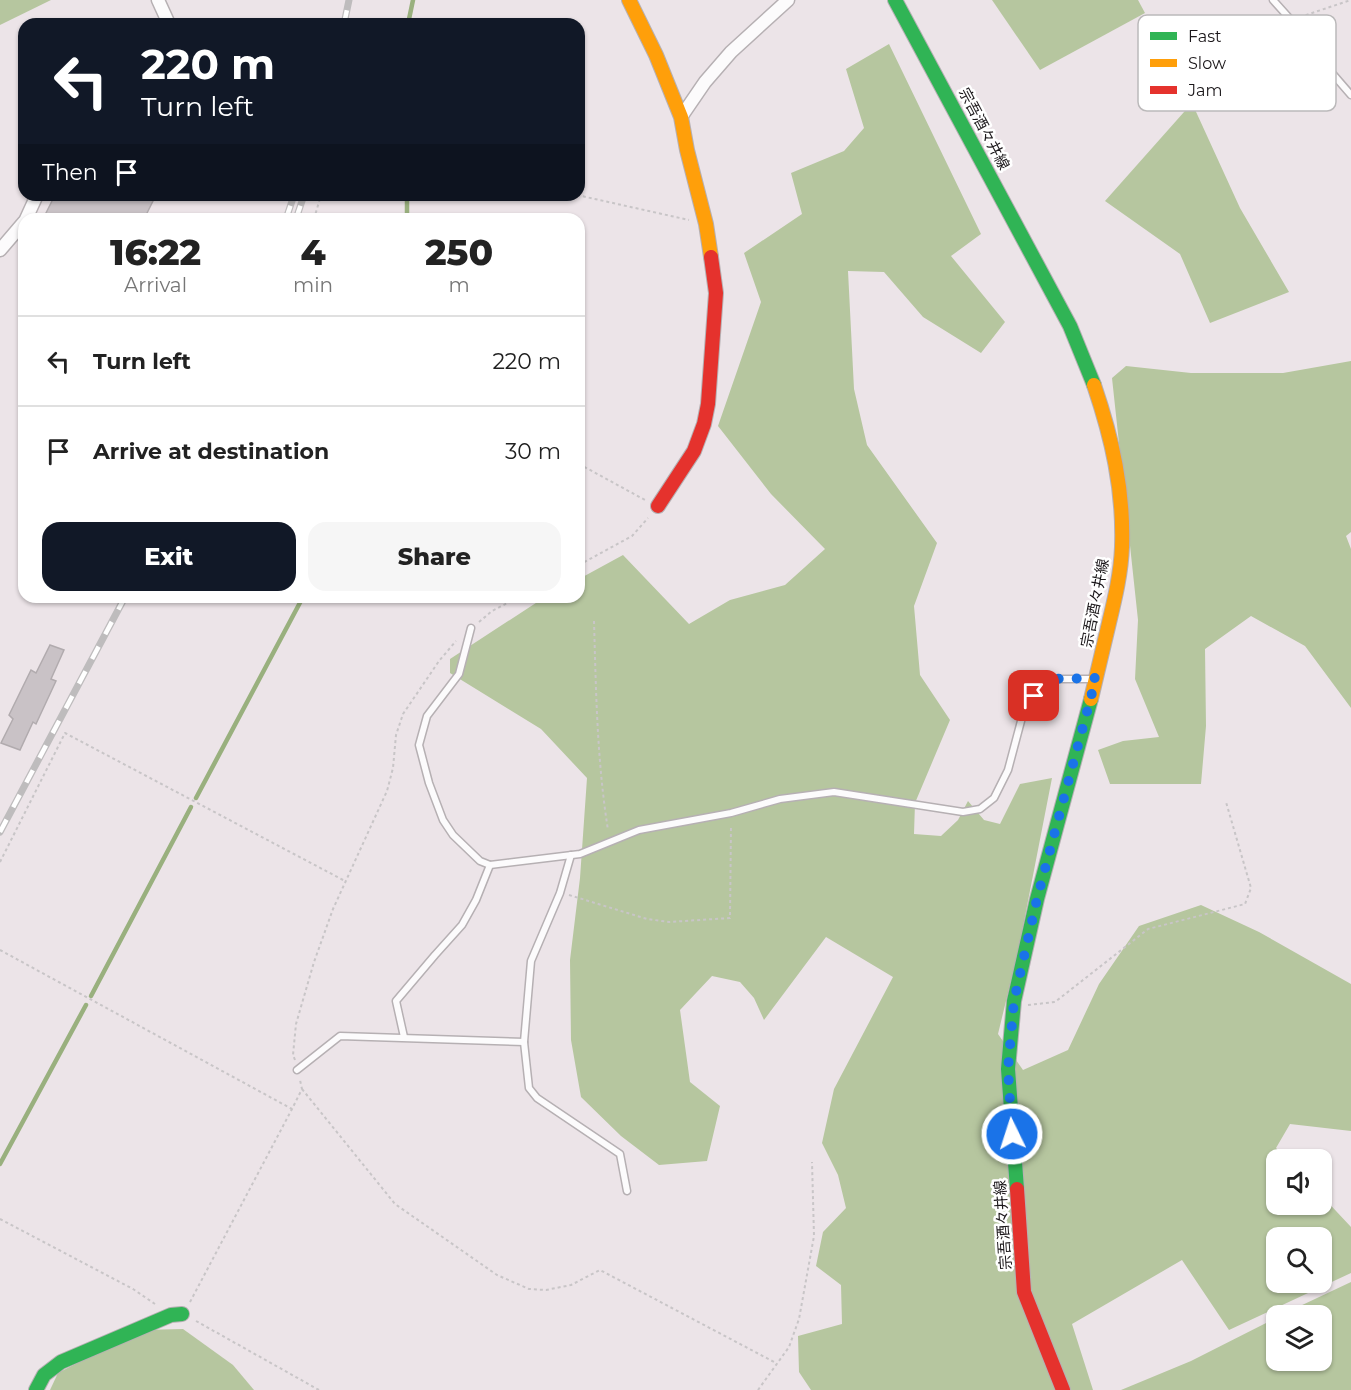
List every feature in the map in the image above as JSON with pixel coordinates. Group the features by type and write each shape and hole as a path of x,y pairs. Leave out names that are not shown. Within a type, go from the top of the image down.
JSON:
{"main road":[{"path":"629,0 656,55 681,117 706,224 716,293 708,404 704,424 694,451 658,506"},
{"name":"宗吾酒々井線","path":"895,0 1070,326 1088,368 1107,423 1116,460 1122,546 1119,578 1096,678 1037,899 1013,1006 1008,1069 1024,1292 1063,1390"},
{"path":"36,1390 44,1375 61,1362 177,1315"}],"street":[{"path":"158,0 166,18"},
{"path":"681,117 705,82 731,52 788,0"},
{"path":"0,250 18,229"}],"lane":[{"path":"1273,0 1286,15"},
{"path":"1336,78 1351,95"},
{"path":"471,628 459,674 427,716 419,746 442,820 453,835 480,861 490,865 580,854 639,830 731,813 780,799 834,792 963,812 980,809 994,798 1008,770 1025,706 1043,685 1050,679 1096,678"},
{"path":"571,855 560,893 531,961 524,1042 529,1088 537,1098 620,1154 627,1191"},
{"path":"404,1037 396,1001 462,925 476,900 490,865"},
{"path":"297,1070 340,1036 524,1042"}],"path":[{"path":"1306,15 1351,0"},
{"path":"585,197 706,224"},
{"path":"585,467 658,506 632,536 585,562"},
{"path":"594,621 596,712 610,843"},
{"path":"440,661 403,714 396,735 393,768 387,791 333,909 314,962 296,1023 293,1055 302,1089 395,1204 497,1275 529,1289 546,1290 571,1285 600,1270 776,1364"},
{"path":"0,862 65,733 345,881"},
{"path":"1013,1006 1054,1002 1148,929 1245,904 1251,888 1226,802"},
{"path":"560,893 647,919 669,922 730,918 731,813"},
{"path":"0,950 292,1109"},
{"path":"177,1315 189,1304 302,1089"},
{"path":"758,1390 789,1347 799,1319 814,1236 812,1162"},
{"path":"0,1220 319,1390"}],"green space":[{"path":"0,0 51,0 0,25"},
{"path":"992,0 1138,0 1145,13 1040,70"},
{"path":"889,44 981,234 951,256 1005,322 981,353 923,317 884,272 848,271 854,389 867,445 937,543 914,606 920,675 950,720 915,803 914,834 941,836 958,820 968,801 984,820 1000,824 1020,784 1052,778 1019,947 998,1034 1023,1070 1068,1050 1099,984 1139,926 1201,905 1259,932 1351,984 1351,1131 1290,1124 1277,1149 1266,1149 1266,1215 1332,1215 1332,1207 1351,1227 1351,1273 1332,1282 1332,1227 1266,1227 1266,1293 1308,1293 1283,1305 1266,1305 1266,1313 1229,1330 1182,1260 1072,1324 1093,1390 811,1390 799,1372 798,1336 842,1324 841,1285 816,1266 823,1232 846,1208 838,1175 822,1143 834,1089 893,977 826,937 764,1020 754,998 740,982 712,976 680,1010 690,1082 720,1106 707,1161 659,1165 621,1136 581,1097 571,1040 570,960 580,878 587,778 541,729 450,673 450,659 536,603 585,603 585,576 623,555 689,624 730,600 785,585 825,549 771,494 718,426 761,302 744,253 802,214 791,173 844,151 864,128 846,69"},
{"path":"1185,111 1196,111 1240,208 1289,292 1210,323 1180,254 1105,201"},
{"path":"1351,361 1351,532 1346,536 1351,549 1351,708 1305,646 1251,616 1205,649 1206,726 1201,784 1110,784 1098,750 1123,741 1159,737 1135,679 1138,620 1112,378 1126,366 1191,373 1283,373"},
{"path":"1351,1282 1351,1390 1121,1390 1191,1361 1266,1323 1266,1371 1332,1371 1332,1305 1302,1305 1332,1293"},
{"path":"183,1329 233,1365 254,1390 50,1390 58,1373 141,1330"}],"building":[{"path":"52,201 153,201 147,213 46,213"},
{"path":"50,645 64,650 51,679 56,681 36,724 33,722 20,750 1,743 13,719 9,715 31,670 36,673"}],"waterway":[{"path":"409,18 413,0"},
{"path":"407,201 407,213"},
{"path":"196,798 300,603"},
{"path":"91,996 191,807"},
{"path":"0,1164 86,1005"}],"railway":[{"path":"345,18 349,0"},
{"path":"288,213 292,201"},
{"path":"298,213 302,201"},
{"path":"0,832 122,603"}],"traffic: fast":[{"path":"895,0 1070,326 1094,385"},
{"path":"1017,1189 1008,1069 1014,1001 1037,899 1091,699"},
{"path":"36,1390 44,1375 61,1362 171,1315 182,1314"}],"traffic: slow":[{"path":"629,0 656,55 681,117 706,224 711,257"},
{"path":"1091,699 1115,595 1122,547 1121,505 1116,464 1094,385"}],"traffic: jam":[{"path":"658,506 694,451 704,424 708,404 716,293 711,257"},
{"path":"1017,1189 1024,1292 1063,1390"}],"route":[{"path":"1012,1134 1008,1069 1014,1001 1037,899 1096,678 1050,679 1034,696"}]}
